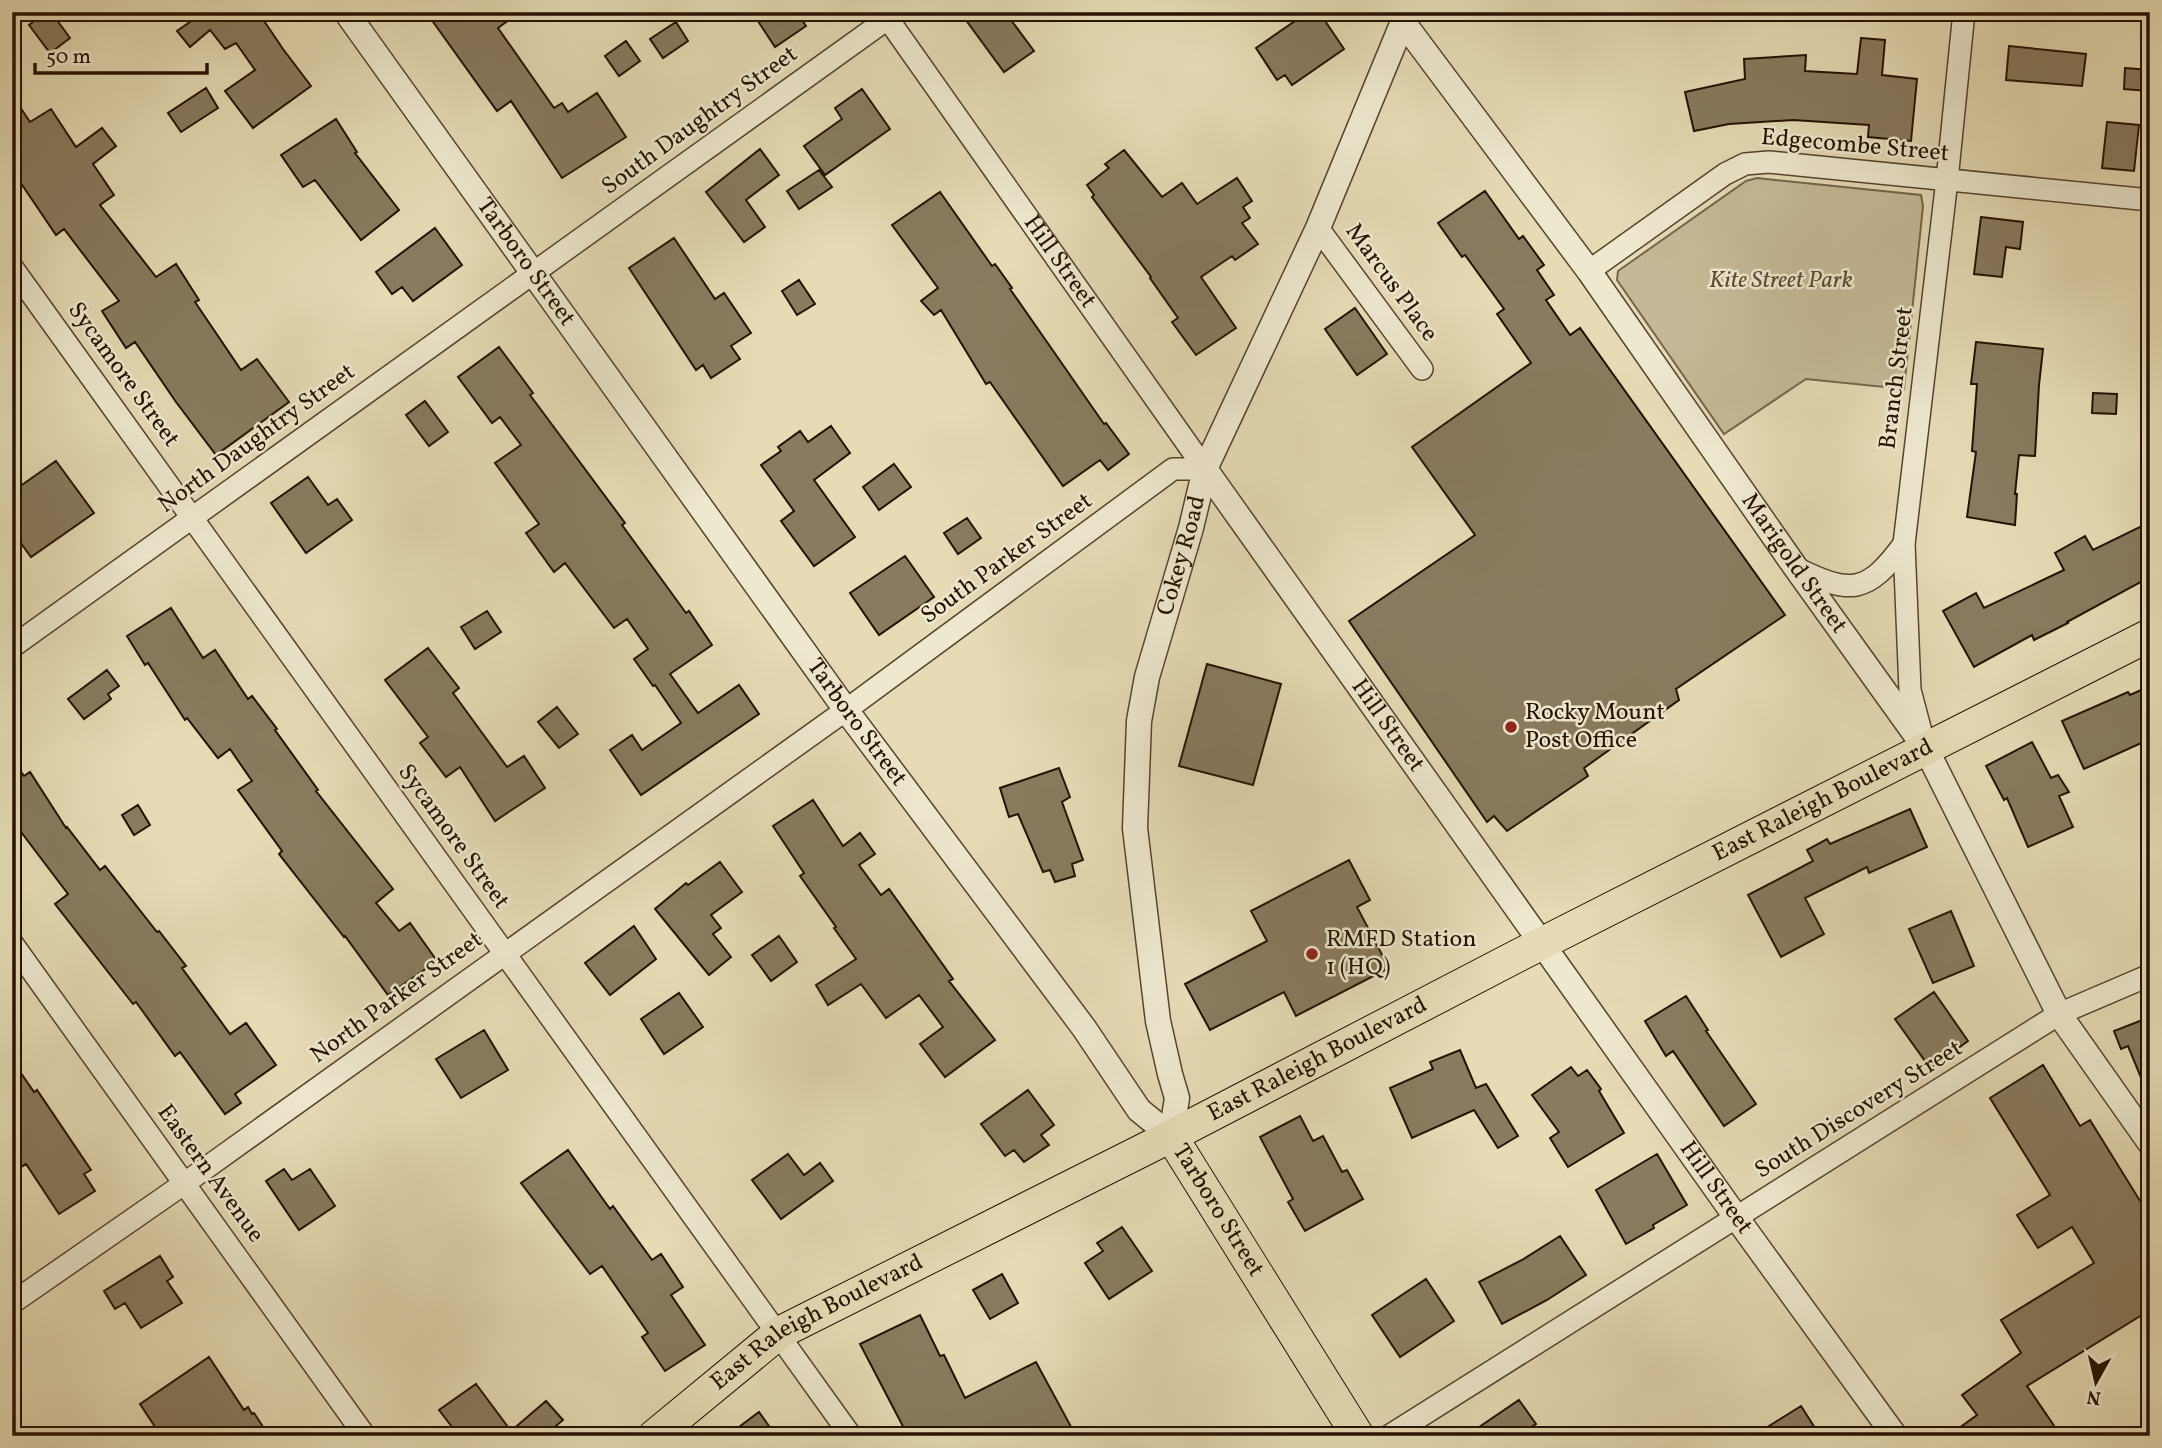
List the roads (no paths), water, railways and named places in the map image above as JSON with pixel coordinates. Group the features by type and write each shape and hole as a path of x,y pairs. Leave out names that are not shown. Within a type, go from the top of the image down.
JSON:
{"main road":[{"name":"East Raleigh Boulevard","path":"654,1436 779,1332 1171,1136 2150,635"},
{"name":"Tarboro Street","path":"1171,1136 1358,1436"}],"street":[{"name":"Tarboro Street","path":"346,12 846,710 1084,1028 1139,1110 1171,1136"},
{"name":"Branch Street","path":"1926,748 1910,690 1904,544 1964,12"},
{"name":"South Daughtry Street","path":"532,273 889,14"},
{"name":"Hill Street","path":"889,14 1205,469 1736,1217 1895,1436"},
{"name":"Cokey Road","path":"1171,1136 1177,1098 1157,1021 1135,828 1139,721 1147,677 1191,528 1205,469 1318,228 1402,15"},
{"name":"Marigold Street","path":"1402,15 1589,271 1796,568 1926,748 2059,1014 2150,1143"},
{"name":"Edgecombe Street","path":"1589,271 1725,174 1745,164 1769,162 2150,200"},
{"name":"Marcus Place","path":"1318,228 1422,369"},
{"name":"Sycamore Street","path":"12,267 504,954 779,1332 851,1436"},
{"name":"North Daughtry Street","path":"12,647 532,273"},
{"name":"South Parker Street","path":"846,710 1173,469 1205,469"},
{"path":"1796,568 1833,585 1863,585 1892,561 1904,544"},
{"name":"North Parker Street","path":"12,1303 185,1183 846,710"},
{"name":"Eastern Avenue","path":"12,943 365,1436"},
{"name":"South Discovery Street","path":"1389,1436 2059,1014 2150,975"}],"place":[{"name":"Rocky Mount Post Office","path":"1511,727"},
{"name":"RMFD Station 1 (HQ)","path":"1312,954"}],"park label":[{"name":"Kite Street Park","path":"1781,281"}]}
